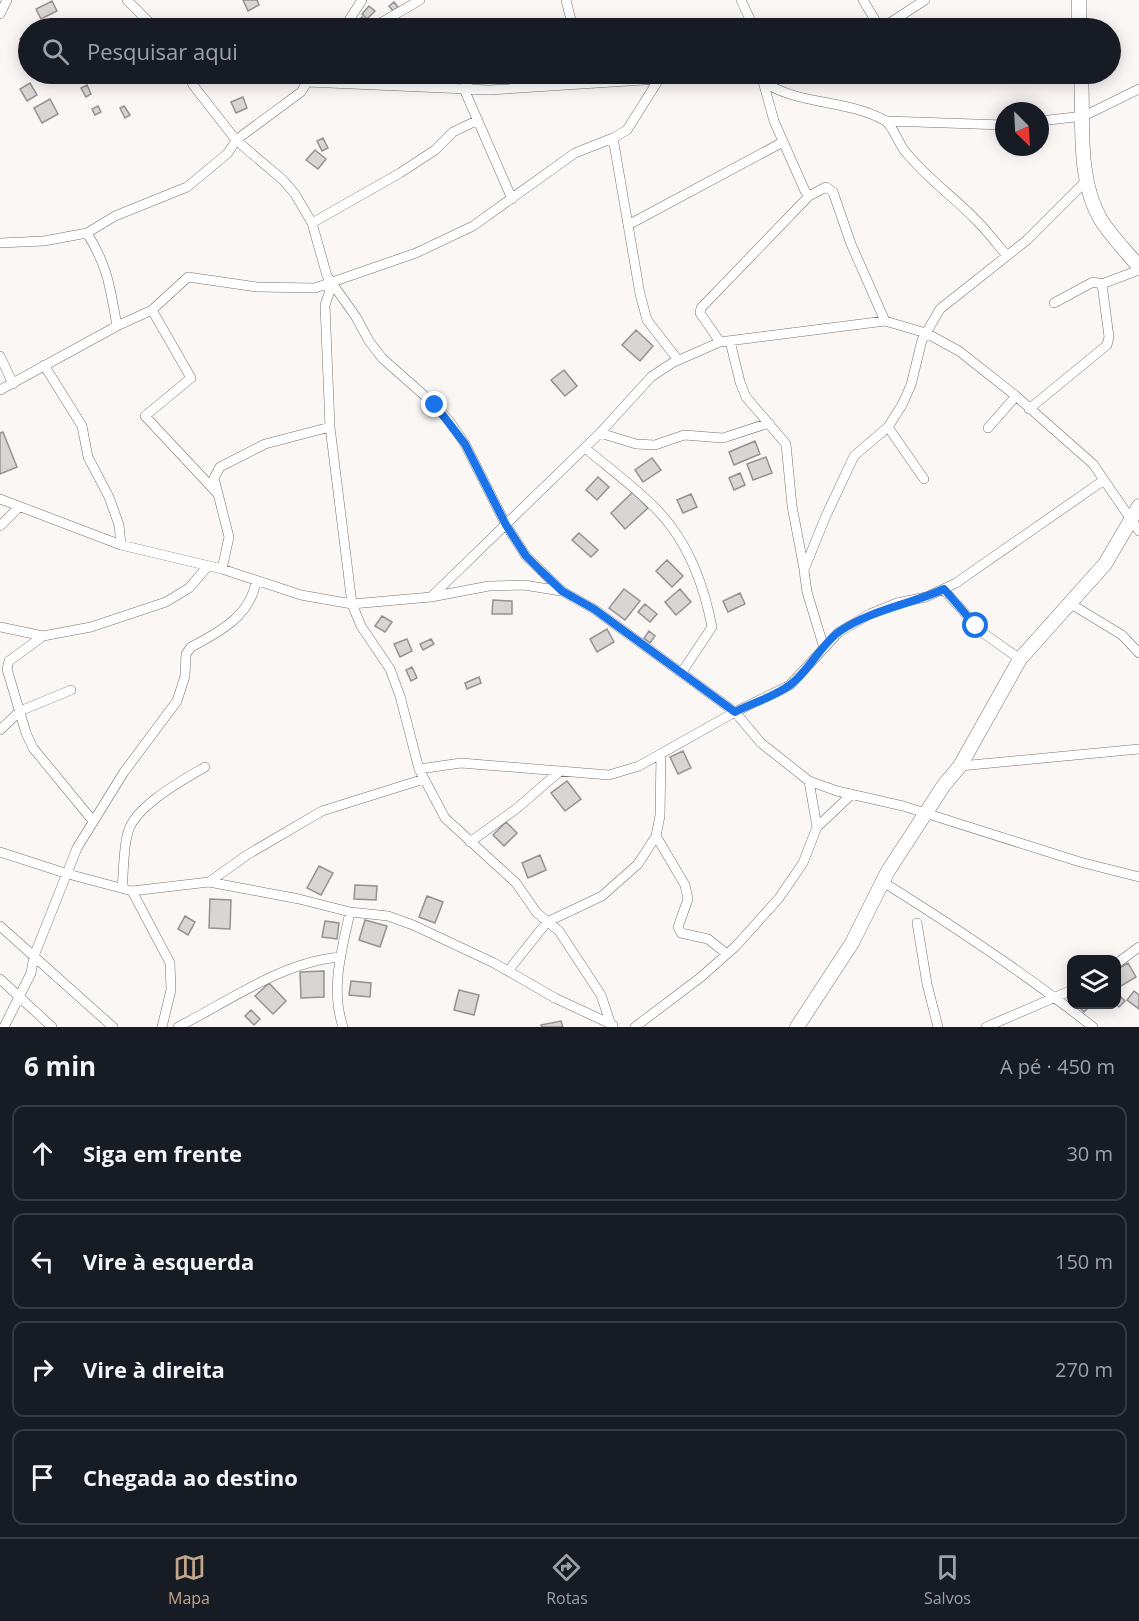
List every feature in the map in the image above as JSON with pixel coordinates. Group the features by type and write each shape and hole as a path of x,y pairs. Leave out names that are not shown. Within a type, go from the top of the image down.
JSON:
{"street":[{"path":"0,14 7,0"},
{"path":"127,0 145,18"},
{"path":"350,18 362,0"},
{"path":"389,18 420,0"},
{"path":"566,0 570,18"},
{"path":"741,0 749,18"},
{"path":"863,0 875,18"},
{"path":"897,18 925,0"},
{"path":"1079,0 1079,18"},
{"path":"193,84 236,140 283,180 312,223 332,284 382,358 435,405 450,422 465,444 506,525 526,556 562,591 594,609 735,712 761,743 809,781 903,806 1080,862 1139,877"},
{"path":"0,243 44,241 87,233 115,216 187,187 228,153 236,140 295,97 305,84"},
{"path":"396,84 467,89 603,84"},
{"path":"465,84 512,199"},
{"path":"0,390 117,326 152,310 188,277 284,288 315,288 332,284 426,248 473,226 575,153 627,130 656,84"},
{"path":"764,84 774,121 809,196"},
{"path":"769,84 774,89 802,100 864,112 887,121 995,125"},
{"path":"1054,303 1093,282 1102,284 1139,269 1102,221 1089,195 1082,84"},
{"path":"1049,120 1084,116 1139,89"},
{"path":"312,223 400,172 435,150 453,132 478,120"},
{"path":"887,121 903,148 919,168 977,220 1007,256"},
{"path":"613,138 647,320 678,360"},
{"path":"628,225 783,142"},
{"path":"804,570 854,456 888,427 911,385 926,333 940,309 1027,240 1087,180"},
{"path":"824,648 807,592 792,506 786,444 746,397 725,342 700,313 701,308 809,196 826,187 833,192 851,244 885,321"},
{"path":"87,233 103,260 112,292 117,326"},
{"path":"332,284 325,305 330,427 352,604 361,626 390,669 419,769 445,818 516,883 537,913 559,931 602,995 612,1024"},
{"path":"1029,409 1107,345 1109,337 1102,284"},
{"path":"152,310 191,378 145,416 217,493"},
{"path":"431,597 585,448 651,377 678,360 725,342 885,321 926,333 959,351 1016,396 1093,464 1135,525"},
{"path":"0,356 13,384"},
{"path":"44,365 82,426 88,457 109,497 119,525 121,545"},
{"path":"988,428 1016,396"},
{"path":"600,433 636,444 655,445 684,435 723,438 769,423"},
{"path":"222,569 229,537 226,515 214,478 220,467 265,444 330,427"},
{"path":"888,427 924,479"},
{"path":"585,448 669,523 686,548 696,572 712,627 682,672"},
{"path":"419,769 461,763 609,776 639,766 735,712 790,686 838,632 870,614 897,603 926,597 944,589 974,571 1104,480"},
{"path":"0,499 121,545 222,569 301,595 352,604 431,597 489,586 524,585 562,591"},
{"path":"797,1027 852,943 883,882 960,766 1020,659 1105,564 1135,525 1139,506"},
{"path":"0,526 19,507"},
{"path":"0,627 43,636 91,627 166,602 189,588 208,566"},
{"path":"4,1027 31,973 34,957 77,848 124,772 177,700 185,676 186,654 191,647 240,615 254,598 256,581"},
{"path":"944,589 983,633 1020,659"},
{"path":"1071,604 1122,635 1139,653"},
{"path":"43,636 7,665 26,733 39,757 93,821"},
{"path":"0,730 20,711 71,690"},
{"path":"960,766 1139,749"},
{"path":"508,971 547,922 602,896 638,864 656,836 660,816 661,754"},
{"path":"122,888 127,834 131,824 159,794 205,766"},
{"path":"470,842 559,772"},
{"path":"209,882 298,822 322,811 424,779"},
{"path":"809,781 817,827"},
{"path":"640,1026 727,954 779,898 803,863 817,827 852,794"},
{"path":"656,836 685,885 688,899 678,927 681,933 708,939 727,954"},
{"path":"0,852 68,874 132,891 209,882 299,899 350,912 388,916 413,925 508,971 555,998 612,1024"},
{"path":"883,882 951,925 1057,998 1093,1027"},
{"path":"132,891 170,963 171,990 162,1027"},
{"path":"343,1027 337,1001 336,978 350,912"},
{"path":"917,923 927,984 938,1027"},
{"path":"0,926 113,1027"},
{"path":"1121,960 1139,946"},
{"path":"178,1027 289,968 315,959 341,957"},
{"path":"0,978 52,1027"},
{"path":"986,1027 1067,992"}],"building":[{"path":"243,0 257,0 259,5 248,11"},
{"path":"52,1 57,11 40,18 36,9"},
{"path":"394,2 398,7 393,11 389,6"},
{"path":"369,6 375,11 368,18 362,14"},
{"path":"31,84 37,95 27,101 20,89"},
{"path":"87,85 91,94 86,97 81,88"},
{"path":"243,97 247,108 236,113 231,102"},
{"path":"50,99 58,114 42,123 34,108"},
{"path":"98,106 101,112 95,115 92,109"},
{"path":"124,106 130,115 125,118 120,108"},
{"path":"323,138 328,148 322,151 317,141"},
{"path":"315,150 326,159 318,169 306,160"},
{"path":"636,330 653,346 640,361 622,345"},
{"path":"564,370 577,386 565,396 551,380"},
{"path":"3,432 17,467 0,474 0,433"},
{"path":"755,441 760,454 734,465 729,452"},
{"path":"766,457 772,473 753,480 747,464"},
{"path":"652,458 661,470 643,482 635,470"},
{"path":"740,473 745,485 734,490 729,478"},
{"path":"598,477 609,487 597,500 586,490"},
{"path":"633,492 648,508 625,529 611,513"},
{"path":"691,494 697,507 683,513 677,500"},
{"path":"579,533 598,550 591,557 572,540"},
{"path":"667,560 683,576 672,587 656,571"},
{"path":"624,589 640,601 625,620 609,608"},
{"path":"680,589 691,602 676,615 665,602"},
{"path":"740,593 745,604 728,612 723,601"},
{"path":"493,600 512,601 512,614 492,614"},
{"path":"645,604 657,614 650,622 638,612"},
{"path":"382,616 392,622 385,632 375,626"},
{"path":"607,629 614,642 597,652 590,639"},
{"path":"649,631 655,636 650,643 644,638"},
{"path":"407,639 412,651 400,657 394,644"},
{"path":"431,639 434,644 423,650 420,644"},
{"path":"412,667 417,678 411,681 406,670"},
{"path":"479,677 481,683 467,689 465,683"},
{"path":"683,751 691,768 678,774 670,757"},
{"path":"567,781 581,799 565,811 551,793"},
{"path":"506,822 517,833 504,846 493,835"},
{"path":"540,855 546,870 528,878 522,863"},
{"path":"319,866 333,873 321,895 307,888"},
{"path":"355,885 377,886 376,900 354,899"},
{"path":"427,896 443,902 435,923 419,917"},
{"path":"210,899 231,900 230,929 209,928"},
{"path":"185,916 195,922 188,935 178,929"},
{"path":"365,920 387,926 380,947 359,940"},
{"path":"325,921 339,923 337,939 322,937"},
{"path":"1128,963 1136,977 1121,986 1121,967"},
{"path":"324,971 324,997 301,998 300,972"},
{"path":"351,981 371,983 370,997 349,995"},
{"path":"269,983 286,1001 273,1014 255,996"},
{"path":"459,990 479,995 474,1015 454,1010"},
{"path":"1134,991 1139,995 1139,1009 1127,1000"},
{"path":"251,1010 260,1019 254,1025 245,1016"},
{"path":"561,1021 563,1027 542,1027 541,1025"}],"route":[{"path":"435,405 465,444 506,525 526,556 562,591 594,609 735,712 790,686 838,632 870,614 897,603 926,597 944,589 976,626"}]}
